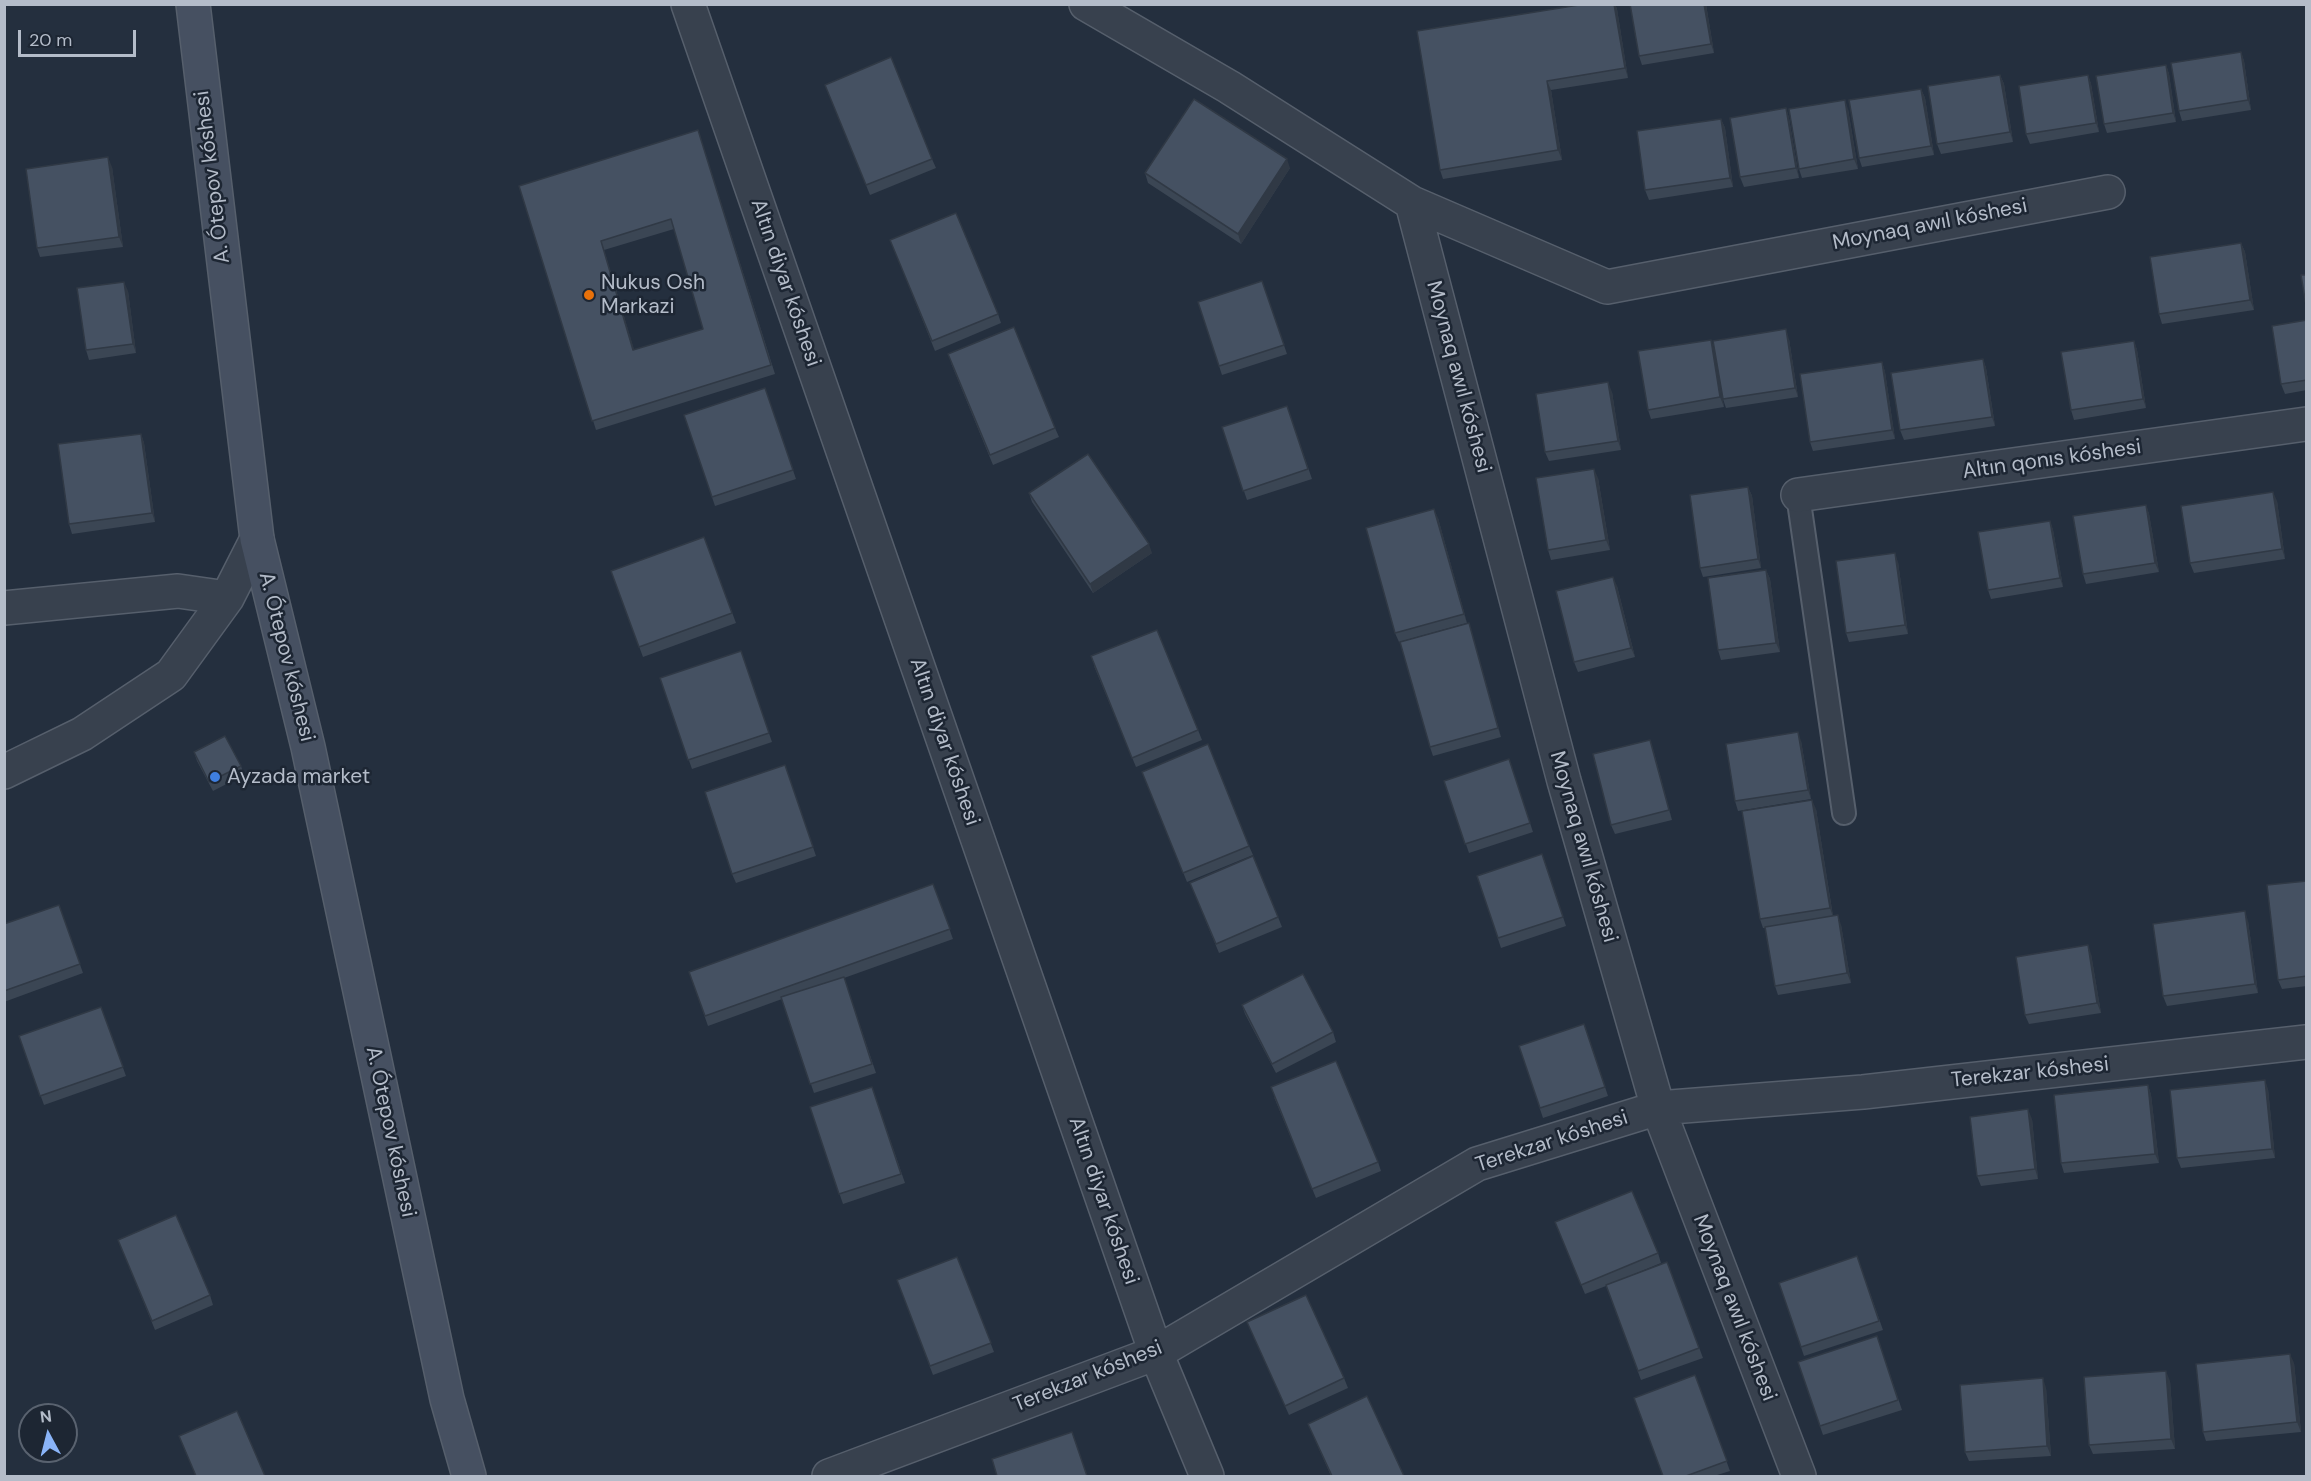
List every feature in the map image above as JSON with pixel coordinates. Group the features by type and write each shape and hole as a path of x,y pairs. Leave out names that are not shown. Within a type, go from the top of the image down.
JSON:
{"street":[{"name":"A. Ótepov kóshesi","path":"192,4 257,539 310,758 447,1399 469,1476"},
{"name":"Altın diyar kóshesi","path":"688,4 1156,1353 1207,1476"},
{"name":"Moynaq awıl kóshesi","path":"1086,4 1229,87 1412,203 1606,287 2108,192"},
{"name":"Moynaq awıl kóshesi","path":"1412,203 1564,781 1658,1108 1799,1476"},
{"name":"Altın qonıs kóshesi","path":"1798,495 2307,424"},
{"path":"4,772 82,734 171,675 227,598 257,539"},
{"path":"4,608 178,591 227,598"},
{"name":"Terekzar kóshesi","path":"829,1476 1156,1353 1477,1164 1658,1108 1863,1092 2307,1042"}],"lane":[{"path":"1798,495 1844,813"}],"building":[{"path":"1585,4 1614,4 1625,68 1547,81 1558,150 1440,170 1417,31"},
{"path":"1630,4 1704,4 1711,44 1639,56"},
{"path":"2241,52 2248,100 2179,111 2171,63"},
{"path":"891,57 932,159 866,185 825,85"},
{"path":"2166,65 2173,113 2104,124 2096,76"},
{"path":"2000,75 2010,132 1937,144 1928,86"},
{"path":"2088,75 2096,123 2026,134 2019,86"},
{"path":"1921,89 1931,146 1859,158 1849,100"},
{"path":"1194,99 1287,159 1238,234 1145,173"},
{"path":"1845,100 1854,159 1799,169 1789,109"},
{"path":"1786,108 1796,168 1740,177 1730,118"},
{"path":"1721,119 1730,178 1645,190 1637,131"},
{"path":"698,130 771,365 592,421 519,186","holes":["671,219 703,329 633,350 601,241"]},
{"path":"108,157 119,237 37,248 26,169"},
{"path":"956,213 998,314 932,341 890,240"},
{"path":"2241,243 2250,300 2159,314 2150,257"},
{"path":"2301,275 2307,275 2307,311"},
{"path":"1262,281 1284,345 1219,366 1198,302"},
{"path":"124,282 133,344 86,350 77,288"},
{"path":"2307,320 2307,380 2281,384 2272,326"},
{"path":"1014,327 1055,428 990,455 948,354"},
{"path":"1786,329 1795,388 1723,399 1713,341"},
{"path":"1711,340 1720,397 1648,410 1638,351"},
{"path":"2134,341 2143,399 2071,410 2061,352"},
{"path":"1983,359 1992,417 1900,430 1891,373"},
{"path":"1882,362 1892,430 1810,442 1800,374"},
{"path":"1608,382 1618,441 1545,452 1536,394"},
{"path":"765,388 793,470 712,497 684,415"},
{"path":"1287,406 1308,469 1243,491 1222,427"},
{"path":"141,434 152,513 69,524 58,444"},
{"path":"1088,454 1149,544 1090,584 1029,493"},
{"path":"1594,469 1606,540 1548,550 1536,478"},
{"path":"1748,487 1758,559 1700,568 1690,495"},
{"path":"2273,492 2282,549 2190,563 2181,506"},
{"path":"2146,505 2155,563 2083,574 2073,516"},
{"path":"1434,509 1464,614 1395,633 1366,528"},
{"path":"2050,521 2060,578 1988,590 1978,532"},
{"path":"704,537 732,613 639,647 611,571"},
{"path":"1895,553 1905,625 1846,633 1836,561"},
{"path":"1766,570 1776,643 1718,650 1708,578"},
{"path":"1613,577 1631,648 1574,662 1556,591"},
{"path":"1469,623 1498,728 1430,747 1400,642"},
{"path":"1157,630 1198,730 1132,758 1091,656"},
{"path":"741,651 769,733 688,760 660,678"},
{"path":"1798,732 1808,790 1735,801 1726,744"},
{"path":"225,736 241,766 209,782 194,752"},
{"path":"1650,740 1669,810 1611,825 1593,754"},
{"path":"1208,744 1249,846 1183,873 1142,772"},
{"path":"1509,759 1530,823 1465,844 1444,781"},
{"path":"785,765 813,847 732,874 705,792"},
{"path":"1812,800 1830,908 1760,919 1742,811"},
{"path":"1542,854 1563,917 1498,938 1477,876"},
{"path":"1253,856 1278,917 1216,944 1190,883"},
{"path":"2307,881 2307,976 2278,980 2267,885"},
{"path":"933,884 950,929 705,1016 689,972"},
{"path":"59,905 80,964 4,991 4,924"},
{"path":"2245,911 2255,984 2163,996 2153,924"},
{"path":"1838,915 1847,973 1775,986 1765,927"},
{"path":"2088,945 2097,1003 2025,1015 2016,957"},
{"path":"1303,974 1333,1032 1272,1064 1242,1005"},
{"path":"844,977 872,1064 810,1084 781,997"},
{"path":"101,1007 123,1067 40,1096 19,1036"},
{"path":"1584,1024 1605,1087 1540,1108 1519,1046"},
{"path":"1336,1061 1378,1162 1312,1189 1271,1087"},
{"path":"2265,1080 2272,1149 2177,1158 2170,1090"},
{"path":"2148,1085 2155,1154 2061,1163 2054,1095"},
{"path":"872,1087 901,1174 839,1194 810,1107"},
{"path":"2028,1109 2035,1169 1977,1176 1970,1117"},
{"path":"1632,1191 1658,1253 1581,1285 1555,1222"},
{"path":"176,1215 210,1295 152,1321 118,1240"},
{"path":"1857,1256 1879,1321 1801,1347 1779,1283"},
{"path":"957,1257 991,1343 930,1366 897,1280"},
{"path":"1667,1262 1699,1348 1638,1371 1606,1285"},
{"path":"1306,1295 1344,1378 1285,1406 1247,1322"},
{"path":"1877,1336 1898,1400 1820,1426 1798,1362"},
{"path":"2290,1354 2297,1422 2203,1432 2196,1364"},
{"path":"2166,1371 2171,1439 2089,1445 2084,1377"},
{"path":"1695,1375 1727,1461 1686,1476 1663,1476 1634,1398"},
{"path":"2043,1378 2047,1446 1965,1452 1960,1385"},
{"path":"1367,1396 1404,1476 1332,1476 1308,1424"},
{"path":"237,1411 265,1476 196,1476 179,1436"},
{"path":"1072,1432 1087,1476 997,1476 992,1459"}],"place":[{"name":"Nukus Osh Markazi","path":"589,295"},
{"name":"Ayzada market","path":"215,777"}]}
